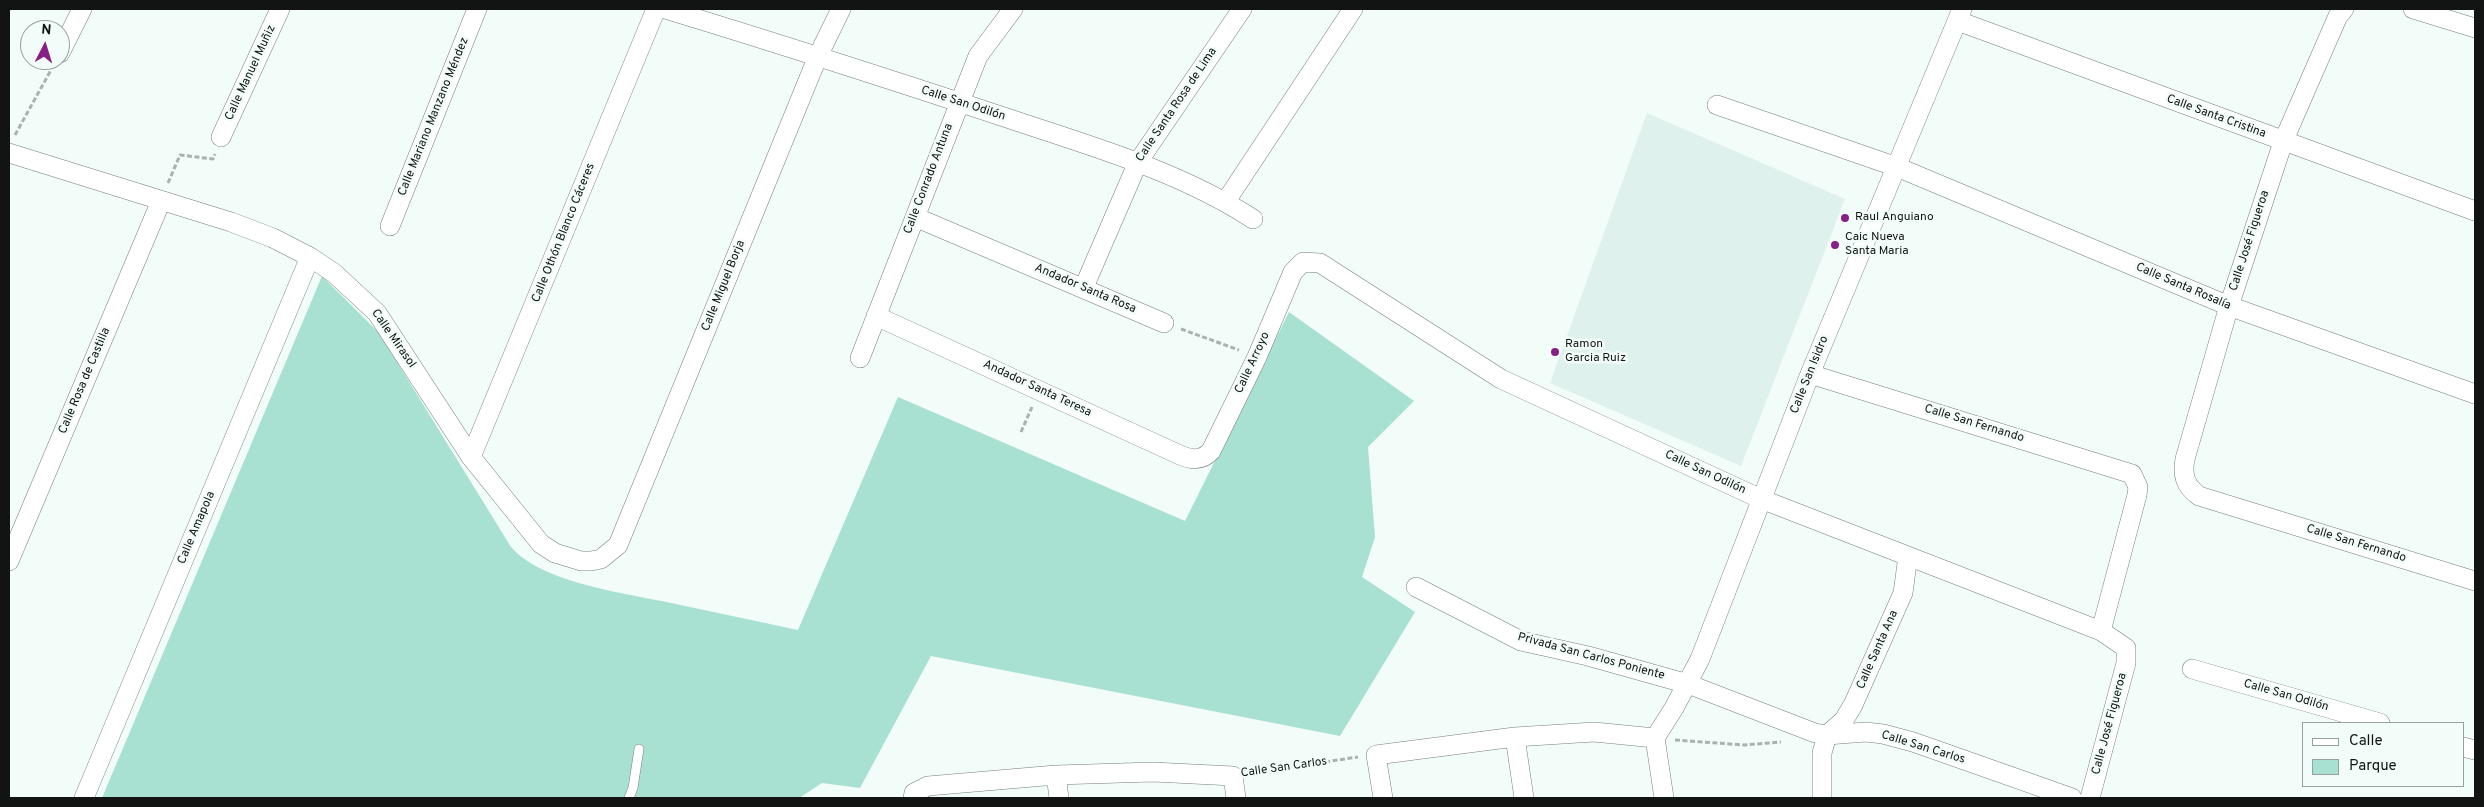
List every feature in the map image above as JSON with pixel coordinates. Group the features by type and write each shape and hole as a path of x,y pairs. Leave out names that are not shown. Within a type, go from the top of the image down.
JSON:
{"street":[{"path":"70,33 82,9"},
{"name":"Calle Manuel Muñiz","path":"222,137 280,9"},
{"name":"Calle Mariano Manzano Méndez","path":"390,226 477,9"},
{"name":"Calle Othón Blanco Cáceres","path":"471,457 656,9"},
{"name":"Calle San Odilón","path":"665,9 818,56 1138,162 1226,201 1254,219"},
{"name":"Calle Miguel Borja","path":"601,558 618,545 818,56 841,9"},
{"name":"Calle Conrado Antuna","path":"860,358 978,56 1012,9"},
{"name":"Calle Santa Rosa de Lima","path":"1084,287 1138,162 1242,9"},
{"path":"1226,201 1353,9"},
{"name":"Calle José Figueroa","path":"2185,481 2185,459 2229,306 2283,142 2338,16 2344,9"},
{"path":"2413,9 2475,28"},
{"name":"Calle Santa Cristina","path":"1960,15 2283,142 2475,211"},
{"name":"Calle San Isidro","path":"1658,733 1688,684 1700,659 1810,374 1960,15"},
{"name":"Calle Santa Rosalía","path":"1718,105 1897,167 2229,306 2475,394"},
{"name":"Calle Mirasol","path":"11,146 161,201 232,222 273,238 310,257 334,273 377,313 471,457 541,544 555,553 581,561 601,558"},
{"name":"Calle Rosa de Castilla","path":"9,561 161,201"},
{"name":"Andador Santa Rosa","path":"915,217 1084,287 1164,323"},
{"name":"Calle Amapola","path":"84,798 310,257"},
{"name":"Calle San Odilón","path":"1303,262 1320,264 1501,379 1761,499 2101,631 2126,648"},
{"name":"Calle Arroyo","path":"1198,459 1206,456 1211,451 1257,357 1293,272 1303,262"},
{"name":"Andador Santa Teresa","path":"876,316 1180,455 1198,459"},
{"name":"Calle San Fernando","path":"1810,374 2125,470 2136,479 2137,496 2101,631"},
{"name":"Calle San Fernando","path":"2185,481 2190,490 2199,496 2475,581"},
{"name":"Calle Santa Ana","path":"1827,735 1844,720 1853,705 1903,593 1908,556"},
{"name":"Privada San Carlos Poniente","path":"1416,587 1521,641 1588,656 1688,684"},
{"name":"Calle José Figueroa","path":"2090,798 2126,663 2126,648"},
{"name":"Calle San Odilón","path":"2192,669 2377,722"},
{"name":"Calle San Carlos","path":"1688,684 1815,733 1827,735 1866,732 1883,734 2072,798"},
{"path":"1382,798 1376,755 1515,737 1594,732 1658,733 1664,798"},
{"path":"1822,798 1822,753 1827,735"},
{"path":"1515,737 1524,798"},
{"name":"Calle San Carlos","path":"914,796 928,786 1056,775 1153,772 1233,776"},
{"path":"1056,775 1059,798"},
{"path":"1233,776 1236,798"}],"lane":[{"path":"629,798 633,788 639,749"}],"path":[{"path":"11,146 51,70"},
{"path":"161,201 180,155 213,159"},
{"path":"1164,323 1257,357"},
{"path":"1021,432 1039,390"},
{"path":"1658,733 1744,745 1784,742"},
{"name":"Calle San Carlos","path":"1233,776 1376,755"}],"shaded area":[{"path":"1647,113 1845,199 1741,466 1550,383"}],"green space":[{"path":"322,276 379,333 511,547 525,559 543,570 585,585 798,630 898,397 1185,521 1289,312 1414,401 1368,447 1375,537 1362,577 1415,612 1340,736 931,656 860,788 822,783 799,798 102,798"}],"place":[{"name":"Raul Anguiano","path":"1845,218"},
{"name":"Caic Nueva Santa Maria","path":"1835,245"},
{"name":"Ramon Garcia Ruiz","path":"1555,352"}]}
